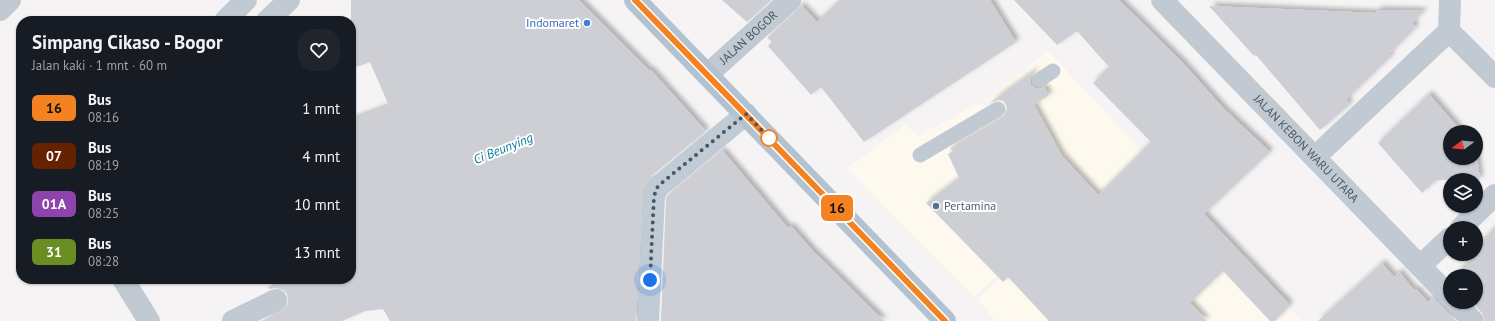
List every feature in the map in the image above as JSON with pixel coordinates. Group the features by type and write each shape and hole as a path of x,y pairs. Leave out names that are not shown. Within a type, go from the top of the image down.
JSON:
{"main road":[{"path":"635,0 945,321"}],"street":[{"path":"0,10 10,0"},
{"path":"230,16 246,0"},
{"path":"272,16 289,0"},
{"name":"JALAN BOGOR","path":"707,75 790,0"},
{"name":"JALAN KEBON WARU UTARA","path":"1162,0 1443,290"},
{"path":"1315,157 1449,31 1450,0"},
{"path":"1449,31 1495,77"},
{"path":"648,321 654,196 658,186 746,114"},
{"path":"1467,221 1495,195"},
{"path":"1420,266 1443,245"},
{"path":"126,284 149,321"},
{"path":"233,321 276,300"},
{"path":"1461,309 1473,321"}],"lane":[{"path":"1039,80 1053,71"},
{"path":"920,155 998,109"}],"shaded area":[{"path":"1048,51 1302,321 996,321 977,300 1052,230 1015,130 985,101"},
{"path":"980,102 1012,130 1047,230 974,297 847,168 905,125 918,136"}],"building":[{"path":"351,0 579,0 650,71 651,70 706,131 650,177 643,191 636,321 390,321 383,309 365,311 342,321 261,321 287,307 287,294 283,290 276,288 269,289 268,287 273,284 356,284 356,118 389,106 370,62 356,67 356,16 351,16"},
{"path":"722,0 771,0 747,22"},
{"path":"840,0 990,0 1016,42 864,142 821,87 811,95 768,46 772,42 767,38 801,5 817,22"},
{"path":"1014,0 1119,0 1183,63 1224,109 1270,152 1204,214 1290,305 1275,321 1270,321 1223,271 1190,303 1207,321 1049,321 1008,277 1003,282 926,203 959,178 948,154 953,151 950,148 1003,117 1007,109 1003,101 998,100 988,104 1034,71 1035,72 1031,76 1030,80 1031,85 1040,89 1044,87 1049,95 1034,105 1062,156 1098,195 1151,142 1093,83 1109,67 1077,31 1057,45"},
{"path":"1209,6 1376,13 1378,10 1424,11 1412,23 1416,27 1389,54 1391,56 1346,100 1350,104 1320,130 1256,55 1254,56"},
{"path":"1429,94 1456,125 1443,125 1443,165 1478,165 1479,173 1443,173 1443,180 1436,180 1422,193 1378,143"},
{"path":"722,150 788,228 791,226 812,250 884,321 661,321 666,199 668,195"},
{"path":"1495,227 1495,321 1485,321 1482,313 1478,309 1483,309 1483,269 1461,269 1469,261 1483,261 1483,240"},
{"path":"1382,263 1394,277 1399,272 1415,291 1416,289 1428,302 1433,297 1456,321 1318,321"}],"bus line":[{"name":"16","path":"635,0 945,321"}],"place":[{"name":"Indomaret","path":"587,23"},
{"name":"Pertamina","path":"936,206"}],"route":[{"path":"650,280 654,196 658,186 746,114 769,138"}],"water label":[{"name":"Ci Beunying","path":"503,148"}]}
